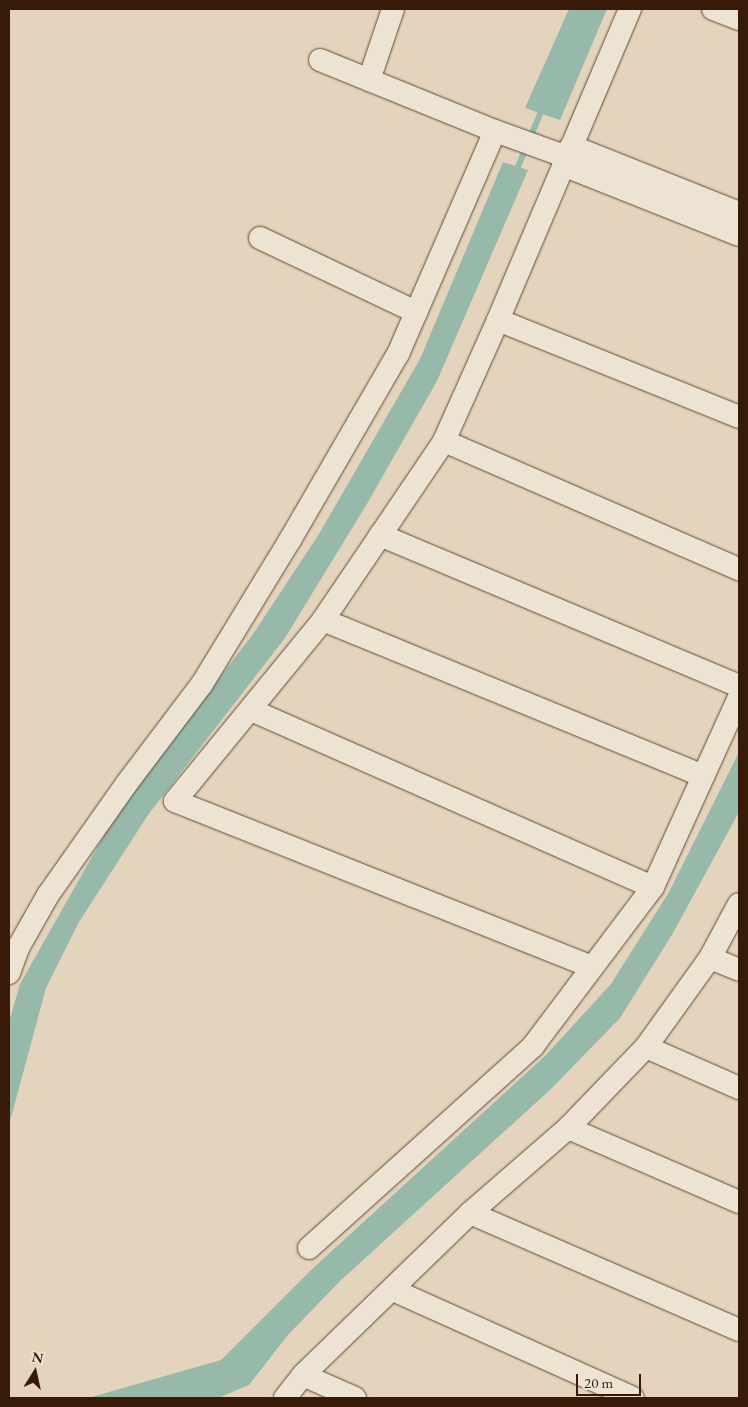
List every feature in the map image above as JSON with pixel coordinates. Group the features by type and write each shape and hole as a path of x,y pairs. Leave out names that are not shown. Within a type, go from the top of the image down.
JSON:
{"street":[{"path":"369,80 393,9"},
{"path":"592,967 175,801 323,620 444,442 630,9"},
{"path":"713,9 739,19"},
{"path":"320,60 503,134 739,213"},
{"path":"9,973 18,948 48,895 127,783 202,684 290,540 398,354 416,312 503,134"},
{"path":"567,156 739,235"},
{"path":"260,238 416,312"},
{"path":"498,320 739,417"},
{"path":"444,442 739,569"},
{"path":"380,535 739,686"},
{"path":"323,620 703,776"},
{"path":"309,1248 533,1046 653,887 739,696"},
{"path":"251,710 653,887"},
{"path":"285,1398 303,1375 470,1213 568,1128 646,1047 710,958 739,904"},
{"path":"710,958 739,970"},
{"path":"646,1047 739,1088"},
{"path":"568,1128 739,1202"},
{"path":"470,1213 739,1330"},
{"path":"392,1290 633,1398"},
{"path":"268,1398 303,1375"},
{"path":"303,1375 355,1398"}],"shaded area":[{"path":"569,9 607,9 560,120 525,108"},
{"path":"503,162 528,170 437,381 368,502 285,638 148,815 79,922 46,988 9,1125 9,1022 20,984 119,809 253,634 319,534 420,359"},
{"path":"739,752 739,812 673,933 620,1018 551,1089 340,1281 287,1336 249,1385 218,1398 88,1398 221,1360 311,1270 545,1056 611,984 669,892"}],"waterway":[{"path":"515,174 543,107"}]}
